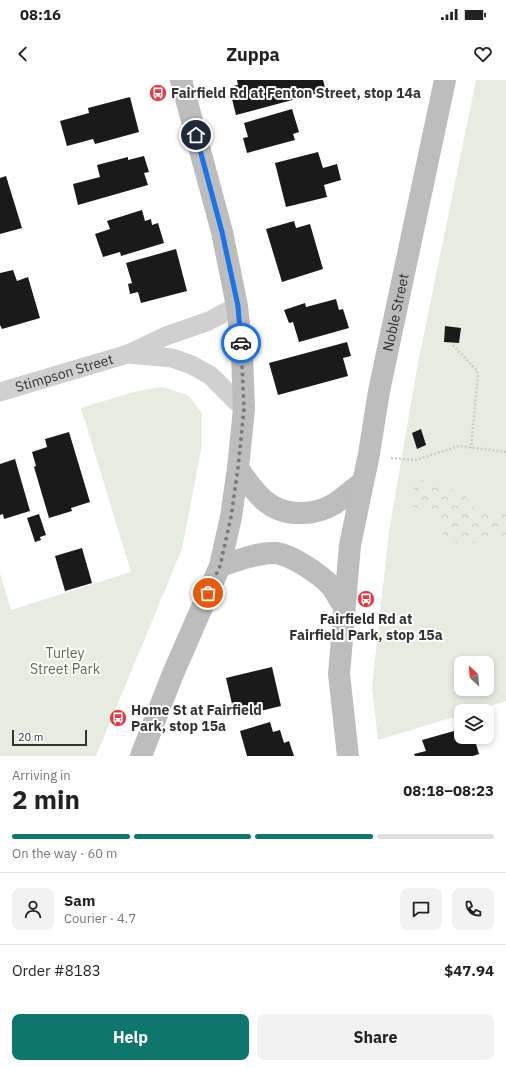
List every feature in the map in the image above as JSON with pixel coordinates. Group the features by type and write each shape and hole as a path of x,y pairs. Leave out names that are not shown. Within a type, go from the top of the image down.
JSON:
{"main road":[{"path":"141,756 172,676 220,566 231,517 244,409 242,353 238,306 222,232 182,80"},
{"name":"Noble Street","path":"348,756 339,674 350,545 379,391 445,80"},
{"path":"238,468 251,487 267,503 280,511 296,514 315,513 334,504 363,482"},
{"path":"220,566 258,555 277,553 297,560 315,573 330,586 344,607"}],"street":[{"name":"Stimpson Street","path":"0,392 128,354 166,336 209,321 238,306"},
{"name":"Stimpson Street","path":"128,354 172,358 192,365 212,376 244,409"}],"path":[{"path":"454,345 477,371 478,375 470,448"},
{"path":"389,457 416,460 459,446 506,452"}],"green space":[{"path":"476,80 506,80 506,701 494,705 454,704 454,717 378,740 372,686 389,532 417,368"},
{"name":"Turley Street Park","path":"162,387 188,395 202,413 202,445 182,549 96,756 0,756 0,573 11,610 131,572 81,408 133,392"},
{"path":"416,478 464,493 474,510 506,511 506,539 459,544 444,537 435,513 410,506"}],"building":[{"path":"237,80 323,80 326,91 236,115 232,99 236,98 233,86 238,85"},
{"path":"130,97 139,132 95,144 93,139 67,146 60,121 89,113 88,108"},
{"path":"292,109 299,132 293,134 295,140 247,153 243,138 248,137 244,123"},
{"path":"318,152 323,168 337,164 341,180 324,185 327,197 286,207 275,163"},
{"path":"144,156 149,172 144,173 148,185 78,205 73,184 100,177 97,165 128,157 128,160"},
{"path":"6,176 22,228 0,234 0,178"},
{"path":"142,210 145,221 151,219 152,225 158,223 164,243 121,256 120,252 103,257 95,234 110,229 107,221"},
{"path":"294,221 296,228 310,224 323,269 282,282 266,229"},
{"path":"176,249 187,291 141,303 138,292 130,294 128,284 132,283 126,263"},
{"path":"13,270 17,281 28,277 40,318 2,329 0,325 0,273"},
{"path":"336,299 339,310 343,309 349,328 299,342 293,322 289,323 284,310 305,303 306,307"},
{"path":"445,326 461,328 459,343 444,342"},
{"path":"347,342 351,356 343,358 348,376 278,395 269,363"},
{"path":"421,429 426,445 417,449 412,433"},
{"path":"69,432 90,502 71,508 72,511 49,518 34,467 36,466 32,452 47,447 45,439"},
{"path":"15,459 30,511 4,519 3,514 0,515 0,464"},
{"path":"39,514 46,535 40,537 41,540 35,542 27,518"},
{"path":"82,548 92,583 65,591 55,556"},
{"path":"272,667 281,706 235,717 226,678"},
{"path":"270,722 273,732 280,730 284,743 289,741 294,756 247,756 240,731"},
{"path":"454,731 454,744 476,744 479,754 473,756 415,756 414,754 426,751 422,740"}],"way so far":[{"path":"208,593 220,566 231,517 238,468 244,409 241,343"}],"place":[{"name":"Fairfield Rd at Fenton Street, stop 14a","path":"158,93"},
{"name":"Fairfield Rd at Fairfield Park, stop 15a","path":"366,599"},
{"name":"Home St at Fairfield Park, stop 15a","path":"118,718"}],"route":[{"path":"196,135 222,232 238,306 241,343"}]}
